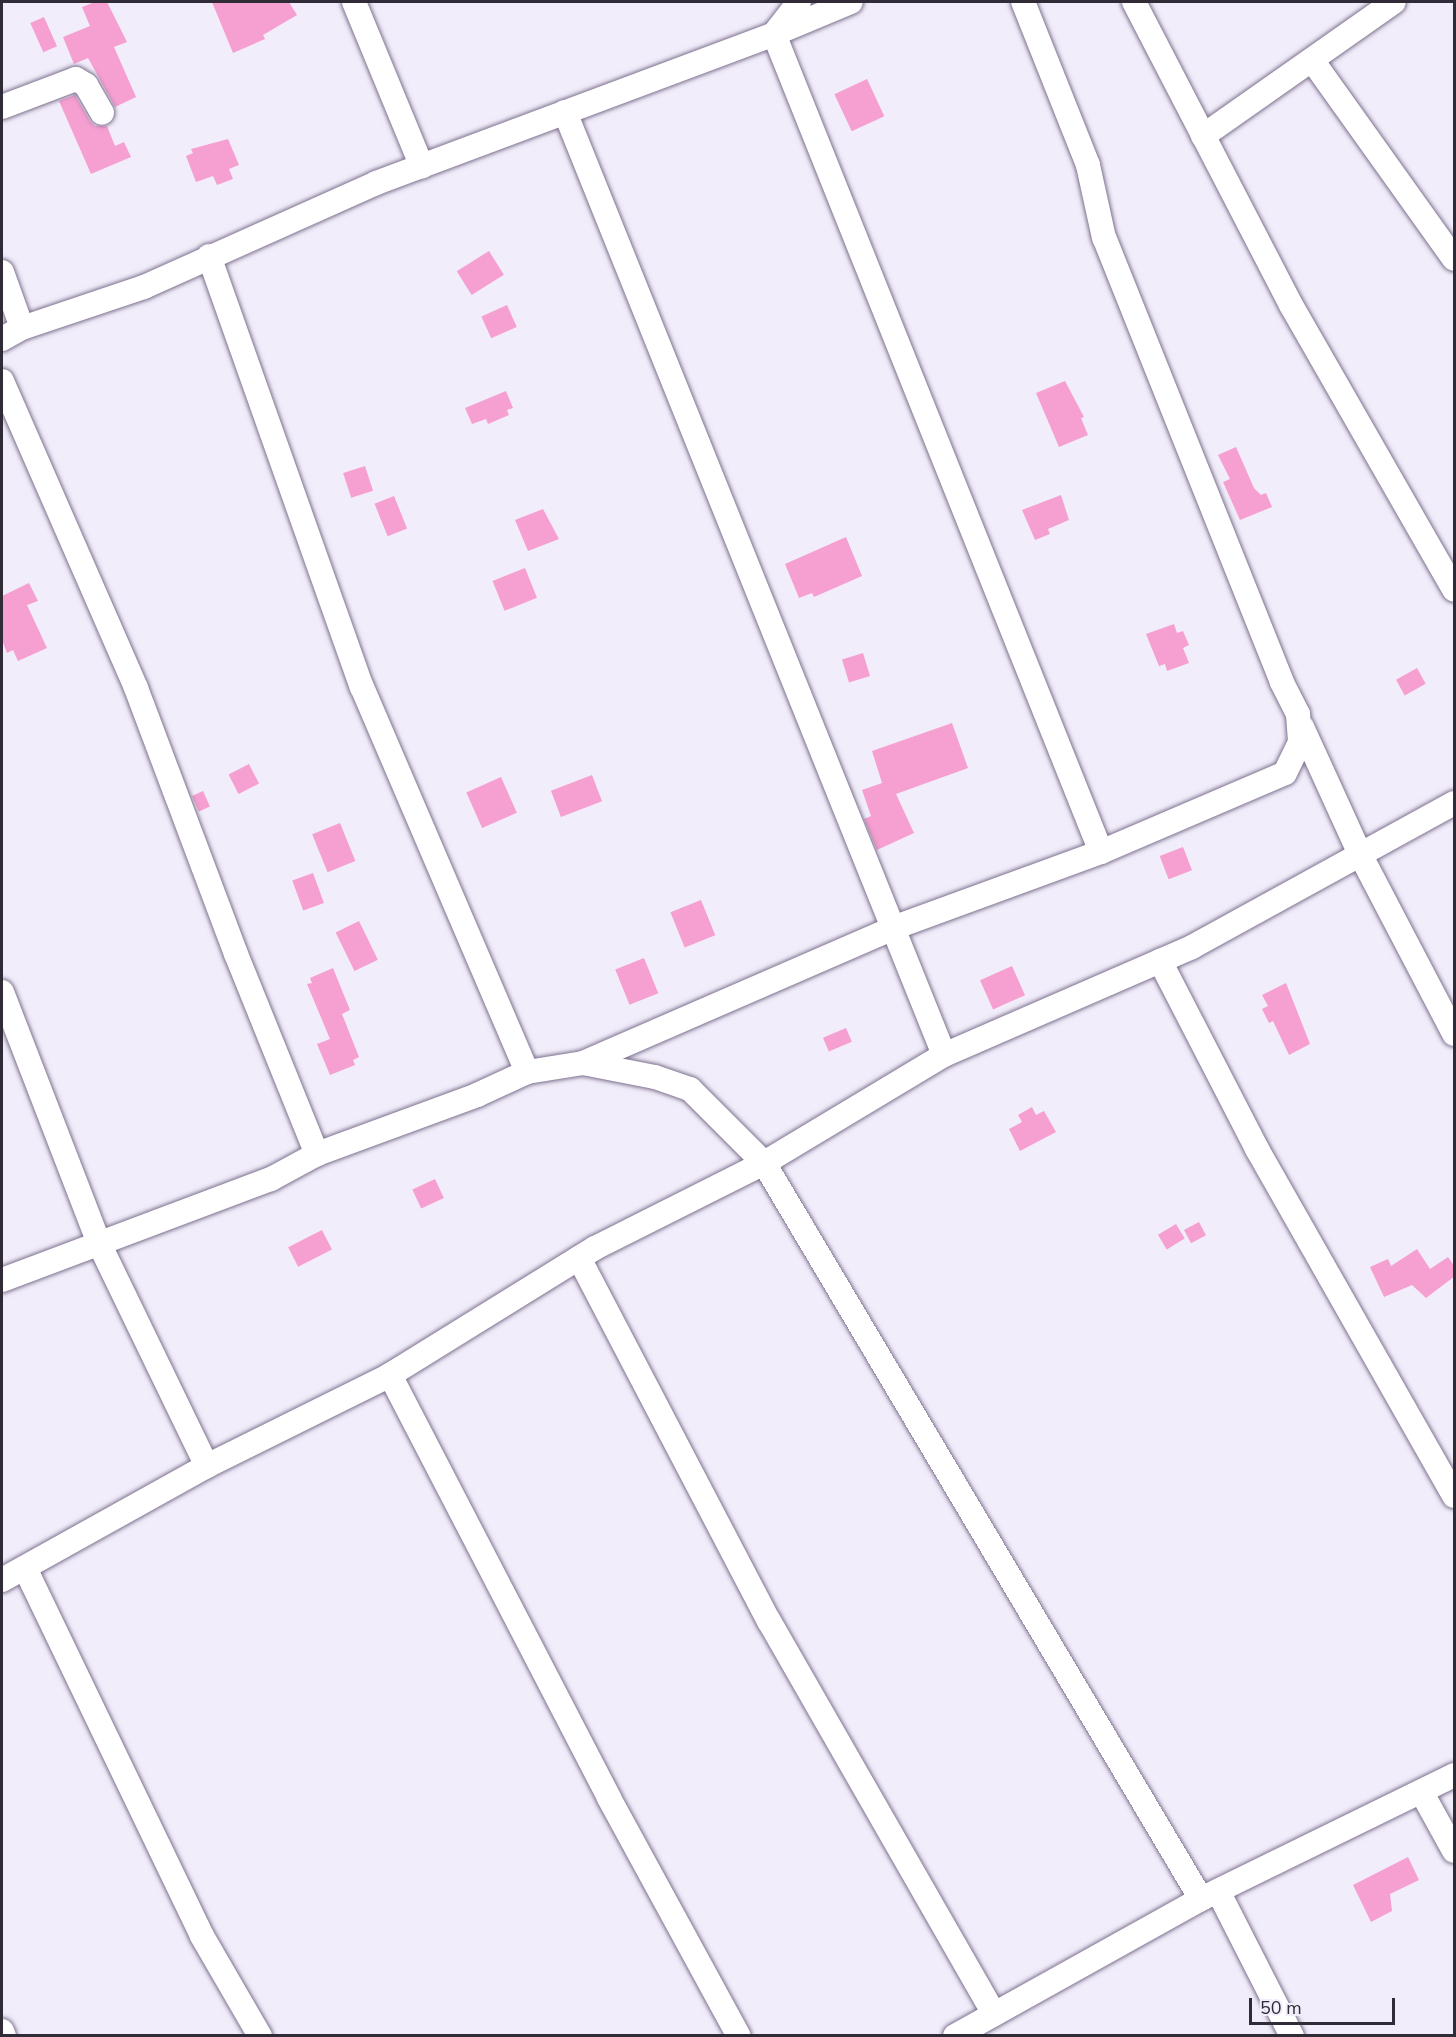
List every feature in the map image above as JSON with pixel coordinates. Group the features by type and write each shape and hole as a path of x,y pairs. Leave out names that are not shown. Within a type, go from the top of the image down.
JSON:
{"street":[{"path":"354,2 422,168"},
{"path":"774,34 799,2"},
{"path":"2,272 12,334 144,287 376,183 422,168 774,34 851,2"},
{"path":"1023,2 1088,165 1104,238 1302,727 1360,854 1455,1034"},
{"path":"1134,2 1291,305 1455,590"},
{"path":"1203,136 1394,2"},
{"path":"774,34 1101,852"},
{"path":"1312,60 1455,259"},
{"path":"2,107 76,79 86,85 102,113"},
{"path":"565,112 944,1055"},
{"path":"209,256 362,687 527,1072"},
{"path":"2,381 136,688 236,954 317,1154"},
{"path":"2,1280 98,1241 271,1179 317,1154 456,1103 527,1072 583,1063 893,928 1101,852 1285,773 1300,742 1302,727"},
{"path":"2,1580 207,1466 390,1375 579,1258 764,1163 944,1055 1160,961 1455,802"},
{"path":"1160,961 1257,1149 1455,1496"},
{"path":"2,992 98,1241 207,1466"},
{"path":"583,1063 655,1077 690,1089 764,1163 1209,1895 1292,2036"},
{"path":"579,1258 769,1621 994,2014"},
{"path":"390,1375 609,1798 739,2036"},
{"path":"25,1568 202,1936 260,2036"},
{"path":"955,2036 1209,1895 1422,1793 1455,1774"},
{"path":"1422,1793 1455,1851"},
{"path":"2,2031 4,2036"}],"building":[{"path":"95,2 107,2 127,42 114,47 136,97 115,107 88,58 74,64 63,37 90,26 82,7"},
{"path":"212,2 289,2 297,15 263,35 265,39 233,53"},
{"path":"44,17 57,46 43,52 30,23"},
{"path":"867,79 884,116 852,131 834,94"},
{"path":"75,95 90,121 95,126 107,126 115,146 124,142 131,157 91,174 59,101"},
{"path":"228,139 239,165 229,169 233,179 217,185 213,176 196,182 186,156 193,153 191,149"},
{"path":"489,251 504,275 472,295 457,271"},
{"path":"507,305 517,327 491,338 481,316"},
{"path":"1065,381 1084,417 1081,418 1088,435 1059,447 1036,393"},
{"path":"506,391 513,408 507,410 509,415 488,424 486,419 472,424 465,408"},
{"path":"1236,447 1254,488 1261,495 1266,493 1272,507 1240,520 1223,482 1230,479 1218,455"},
{"path":"365,466 373,491 351,498 343,473"},
{"path":"1061,495 1069,520 1048,529 1050,534 1035,540 1022,510"},
{"path":"394,496 407,528 388,536 375,504"},
{"path":"543,509 559,539 528,551 515,520"},
{"path":"846,537 862,576 814,597 812,593 799,598 785,564"},
{"path":"525,568 537,598 505,611 493,581"},
{"path":"29,583 38,601 27,605 47,648 18,661 13,650 7,653 2,640 2,596"},
{"path":"1174,624 1177,633 1183,631 1189,645 1183,648 1189,663 1167,671 1165,664 1159,666 1146,634"},
{"path":"863,653 870,676 849,682 842,659"},
{"path":"1417,668 1426,684 1405,695 1396,680"},
{"path":"952,723 968,768 896,794 914,833 877,850 864,819 871,816 862,790 882,783 872,751"},
{"path":"249,764 259,784 238,794 229,774"},
{"path":"592,775 602,801 561,817 551,791"},
{"path":"501,777 517,813 482,828 466,792"},
{"path":"203,791 210,807 199,811 192,796"},
{"path":"340,823 355,861 328,872 312,834"},
{"path":"1183,847 1192,870 1169,879 1160,856"},
{"path":"313,873 324,903 303,911 292,881"},
{"path":"701,900 715,935 685,948 670,912"},
{"path":"359,921 378,960 354,971 336,932"},
{"path":"644,958 658,993 629,1005 615,970"},
{"path":"1012,966 1025,995 993,1009 980,980"},
{"path":"333,968 350,1010 342,1014 359,1057 353,1060 355,1065 330,1075 317,1044 330,1039 307,984 312,983 310,978"},
{"path":"1286,983 1310,1044 1289,1055 1273,1021 1269,1023 1262,1009 1268,1006 1262,995"},
{"path":"846,1028 852,1042 829,1052 823,1038"},
{"path":"1032,1107 1036,1115 1044,1111 1056,1132 1020,1151 1009,1129 1022,1122 1018,1115"},
{"path":"435,1179 444,1198 421,1209 412,1190"},
{"path":"1199,1222 1206,1235 1191,1243 1184,1230"},
{"path":"1176,1224 1185,1239 1167,1249 1158,1235"},
{"path":"322,1230 332,1250 298,1267 288,1247"},
{"path":"1417,1249 1430,1269 1448,1257 1455,1267 1455,1276 1426,1298 1412,1285 1384,1297 1370,1267 1388,1259 1391,1266"},
{"path":"1408,1857 1419,1880 1390,1894 1392,1911 1371,1922 1353,1885"}]}
